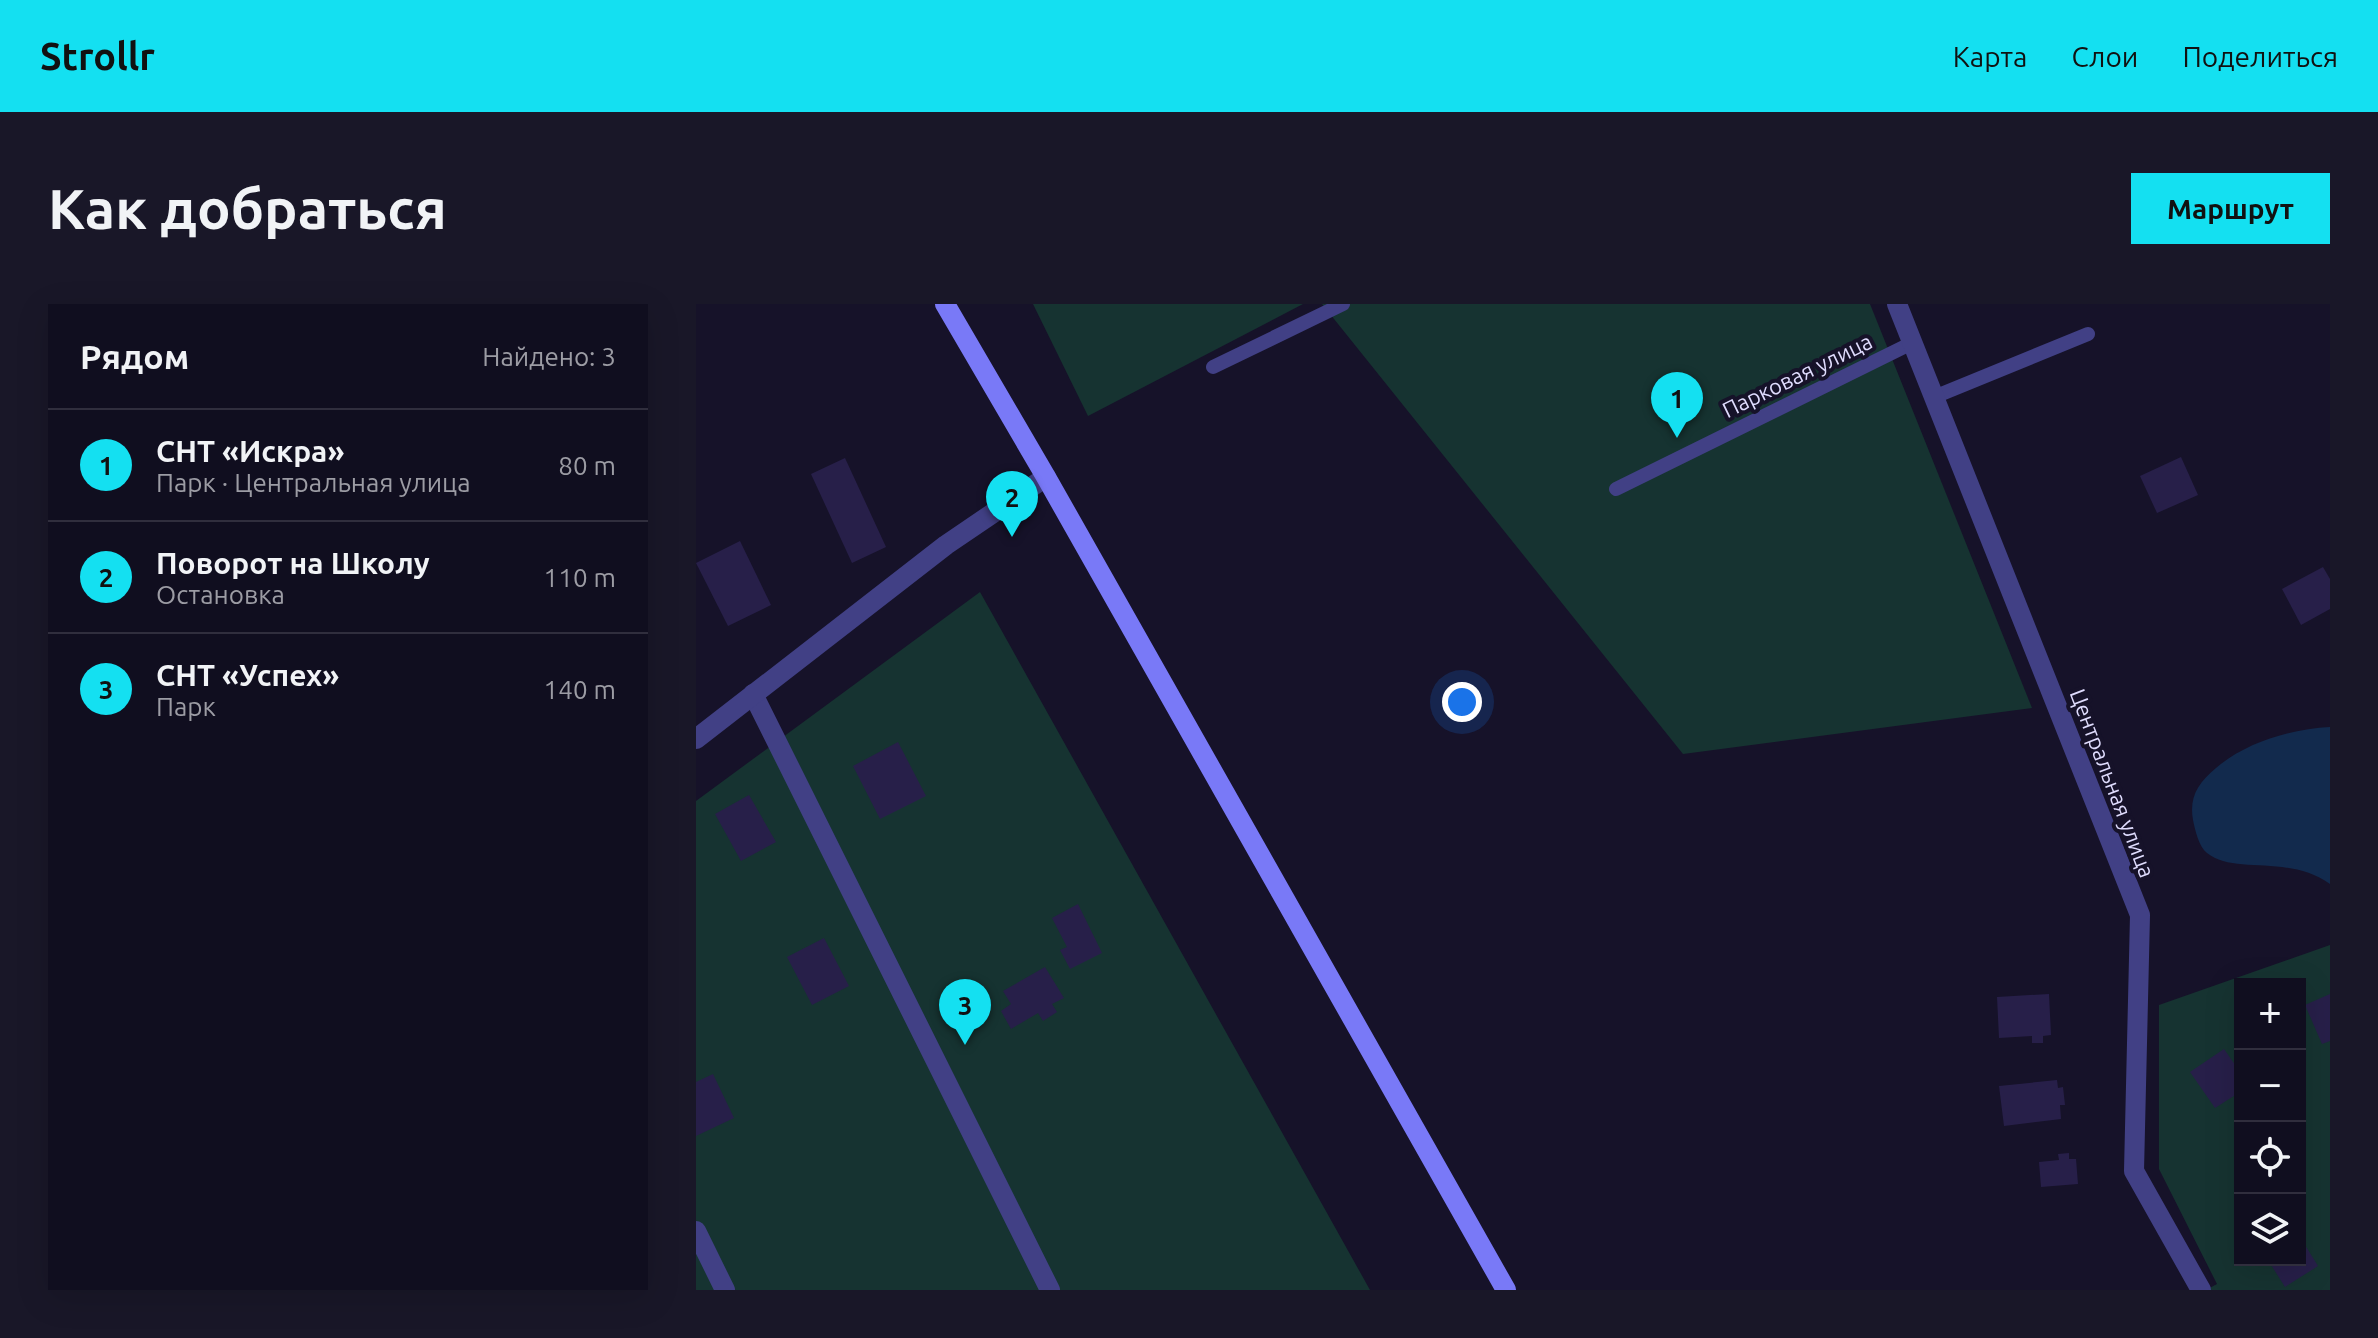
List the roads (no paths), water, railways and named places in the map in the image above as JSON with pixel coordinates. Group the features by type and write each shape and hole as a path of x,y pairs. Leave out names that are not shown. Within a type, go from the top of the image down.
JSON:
{"main road":[{"path":"945,304 1506,1290"}],"street":[{"name":"Центральная улица","path":"1897,304 2140,915 2134,1171 2201,1290"},
{"path":"696,739 946,545 1046,477"},
{"path":"753,694 1050,1290"},
{"path":"696,1231 725,1290"}],"lane":[{"path":"1213,367 1343,304"},
{"path":"1934,397 2088,334"},
{"name":"Парковая улица","path":"1616,489 1912,343"}],"water":[{"path":"2330,727 2330,884 2297,870 2232,863 2204,850 2195,829 2192,804 2196,791 2210,774 2241,751 2270,738"}],"place":[{"name":"СНТ «Искра»","path":"1677,438"},
{"name":"Поворот на Школу","path":"1012,537"},
{"name":"СНТ «Успех»","path":"965,1045"}]}
